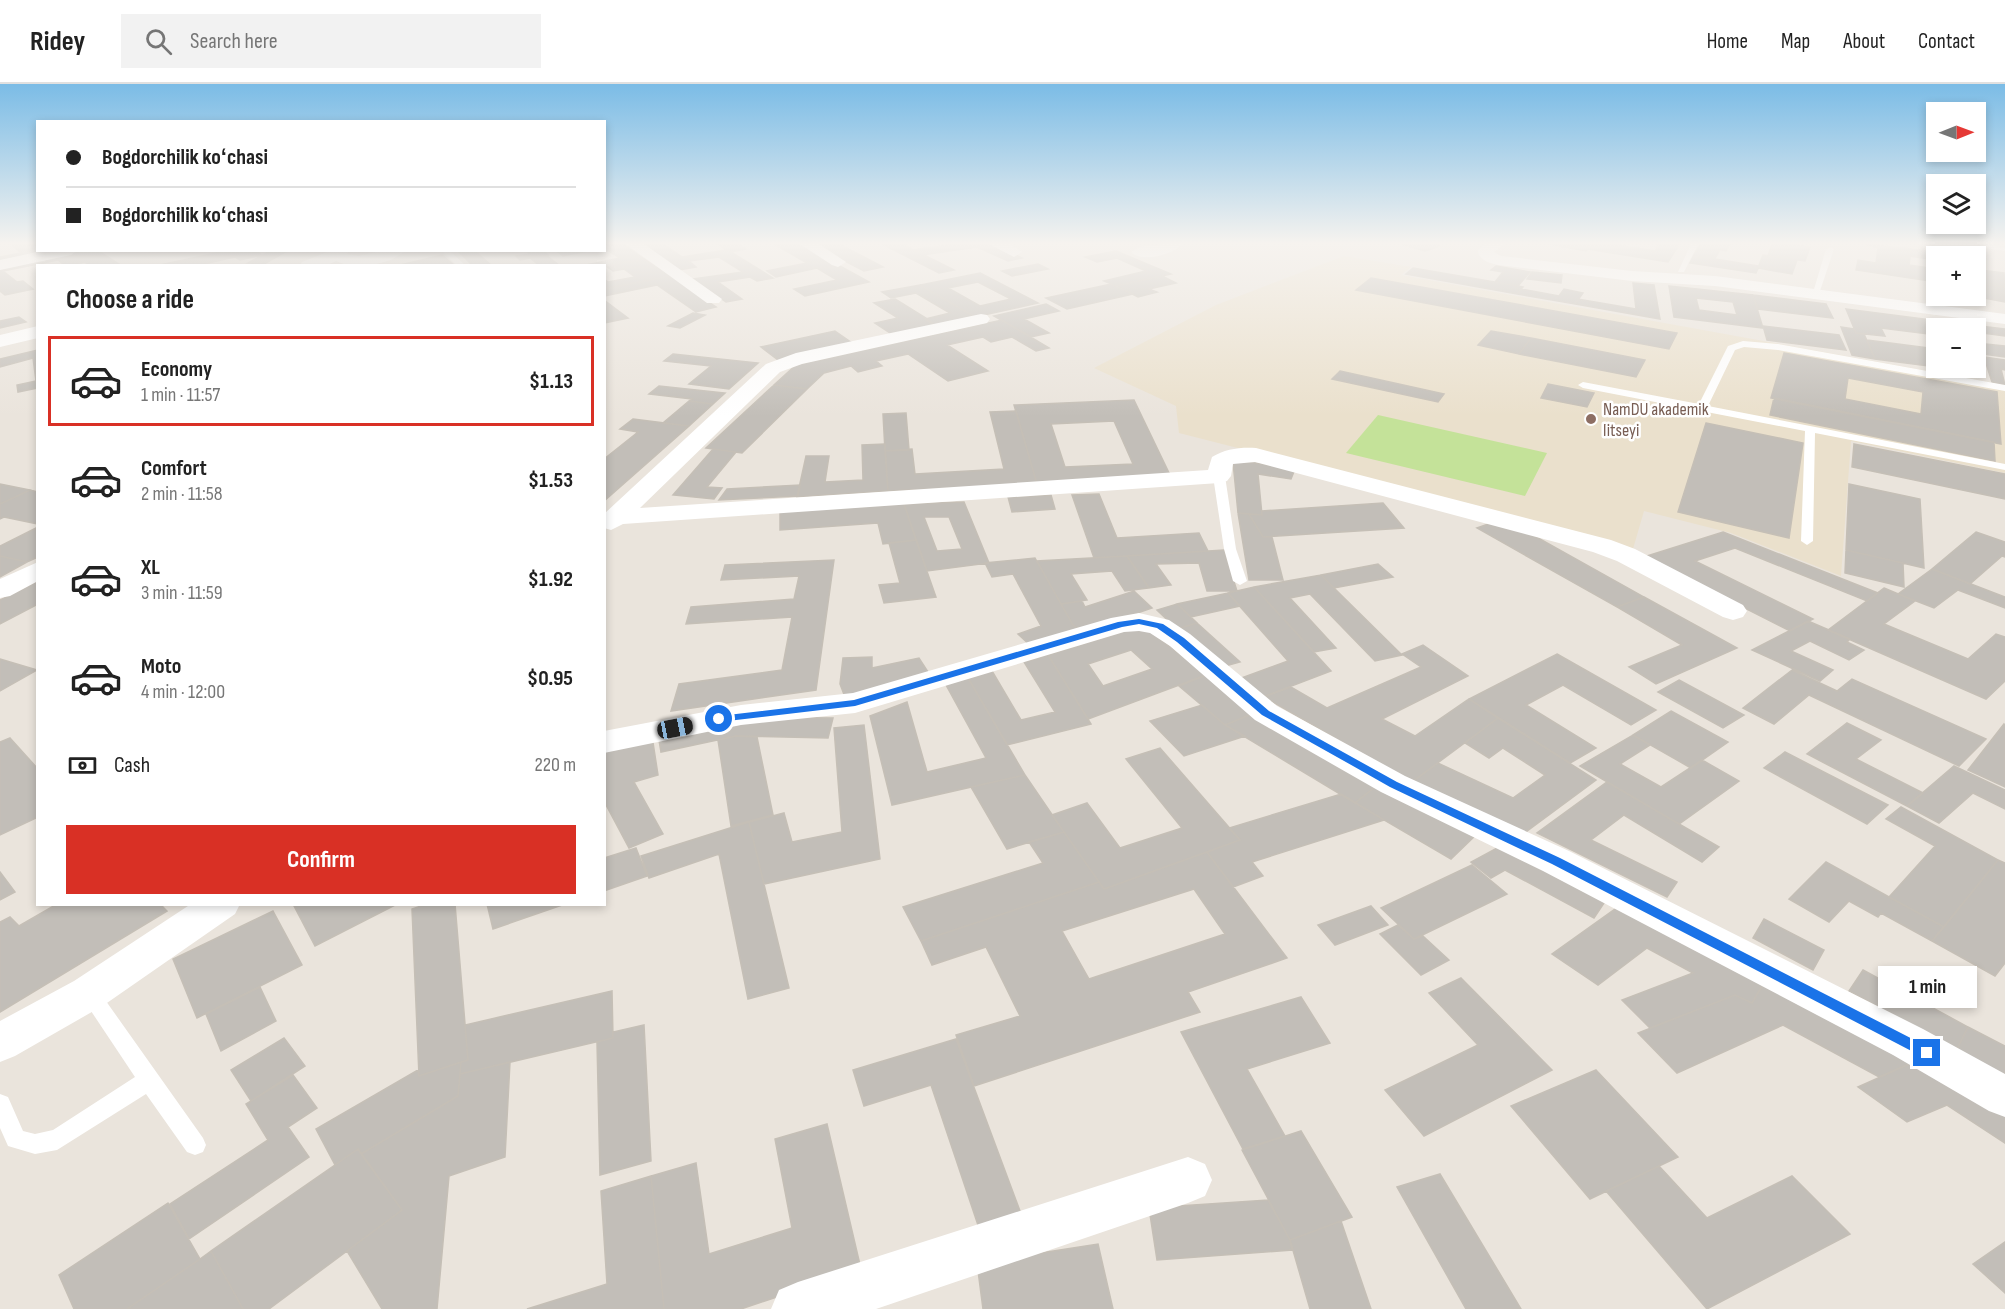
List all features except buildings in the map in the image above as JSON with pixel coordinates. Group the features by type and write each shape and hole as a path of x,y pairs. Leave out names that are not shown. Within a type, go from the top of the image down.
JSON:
{"main road":[{"path":"0,340 36,332"}],"street":[{"path":"1867,301 2005,320"},
{"path":"611,523 772,368 796,359 981,319"},
{"path":"611,523 1219,476 1220,462 1228,457 1242,454 1256,455 1569,536 1626,555 1733,611"},
{"path":"0,590 36,571"},
{"path":"606,741 741,715 855,703 1121,624 1139,621 1160,626 1180,640 1266,713 1295,730 1393,784 1556,861 1908,1042 2005,1097"},
{"path":"0,1043 89,993 218,906"},
{"path":"798,1309 1188,1180"}],"lane":[{"path":"1702,408 1731,348 1743,345 1779,347 2005,388"},
{"path":"1583,385 2005,468"},
{"path":"1808,541 1810,429"},
{"path":"1219,476 1230,549 1240,581"},
{"path":"89,993 195,1145"},
{"path":"0,1104 16,1139 35,1144 57,1140 149,1080"}],"shaded area":[{"name":"NamDU akademik litseyi","path":"1226,301 1545,301 1926,371 1926,378 1967,378 2005,385 2005,473 1851,441 1841,576 1731,533 1644,511 1633,549 1179,433 1176,406 1094,368"}],"green space":[{"path":"1378,415 1547,453 1525,496 1346,453"}],"place":[{"name":"NamDU akademik litseyi","path":"1591,419"}],"route":[{"path":"719,719 855,703 1121,624 1139,621 1160,626 1180,640 1266,713 1357,764 1393,784 1556,861 1927,1053"}]}
